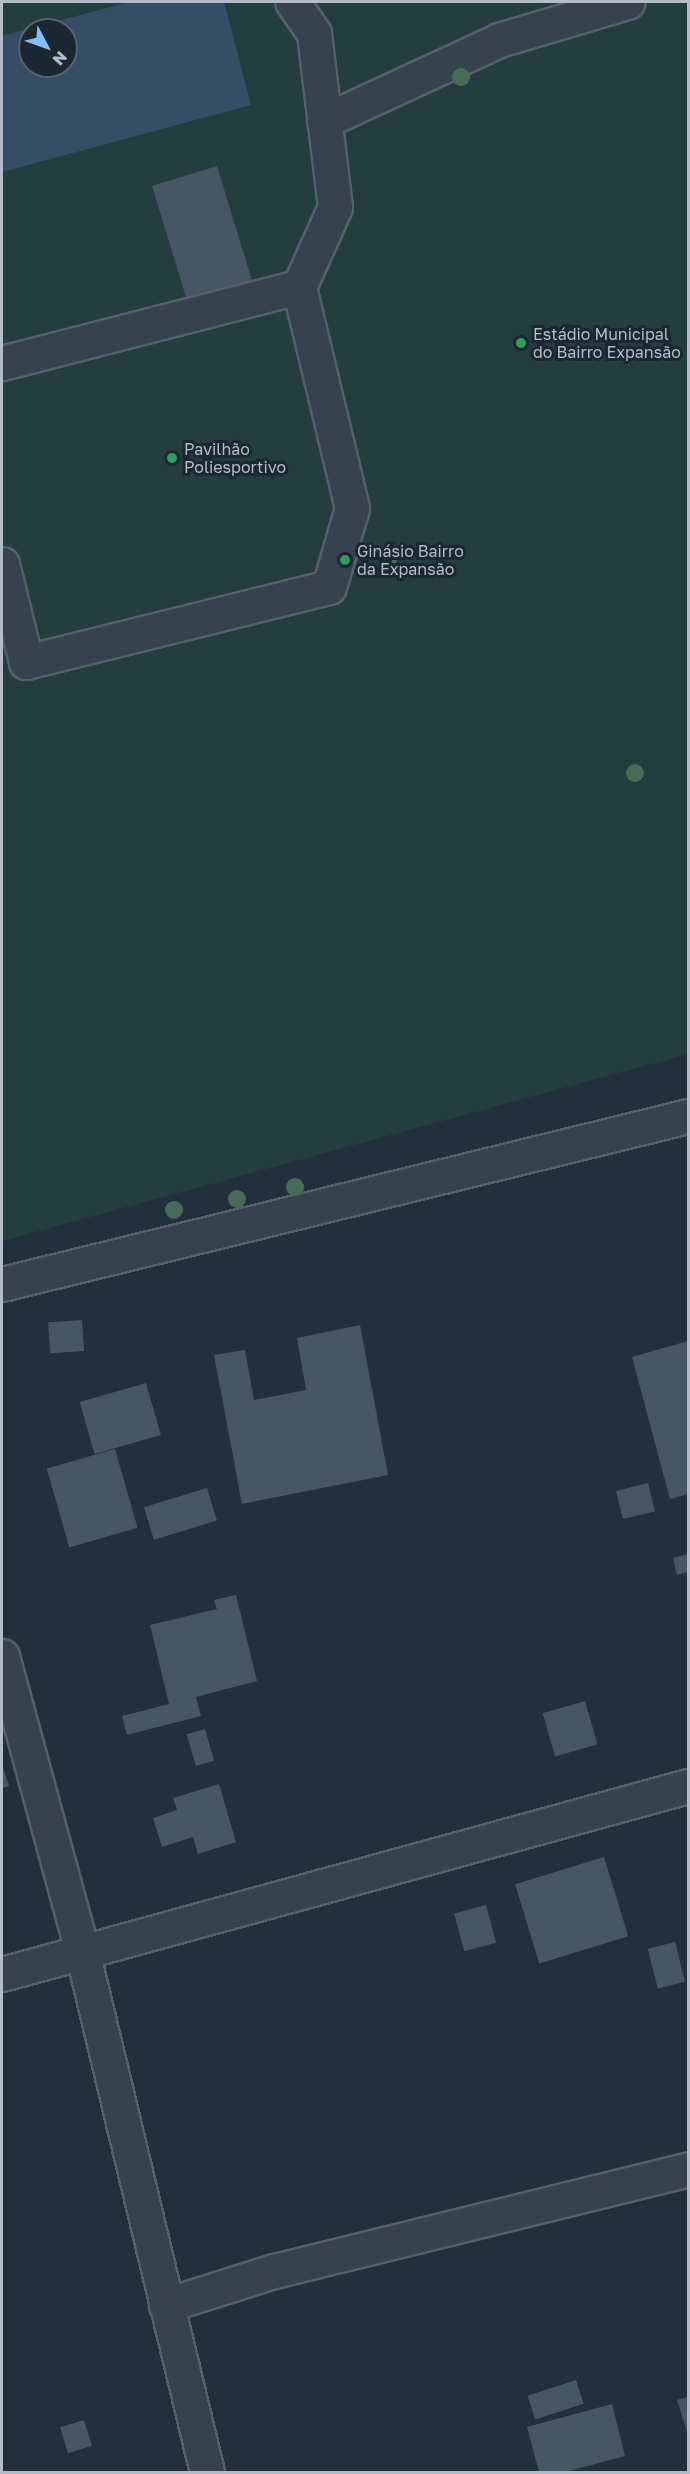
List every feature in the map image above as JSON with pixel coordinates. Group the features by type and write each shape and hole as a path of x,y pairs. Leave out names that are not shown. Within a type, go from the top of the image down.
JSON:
{"street":[{"path":"2,564 26,662 329,587 352,508 299,287 335,207 314,33 292,2"},
{"path":"324,121 499,40 627,2"},
{"path":"2,363 299,287"},
{"path":"2,1284 688,1116"},
{"path":"2,1656 82,1951 207,2472"},
{"path":"2,1974 688,1786"},
{"path":"166,2305 274,2271 688,2169"}],"green space":[{"name":"Ginásio Bairro da Expansão","path":"2,2 688,2 688,1054 2,1241"}],"water":[{"path":"129,2 224,2 251,105 2,172 2,36 18,32 18,78 78,78 78,18 69,18"}],"building":[{"path":"217,166 254,287 189,307 152,186"},
{"path":"82,1320 84,1351 50,1353 48,1322"},
{"path":"360,1325 388,1475 242,1504 214,1355 245,1350 254,1400 306,1390 297,1338"},
{"path":"688,1341 688,1494 670,1499 632,1357"},
{"path":"146,1383 161,1435 95,1454 80,1402"},
{"path":"115,1449 138,1528 69,1547 47,1469"},
{"path":"648,1483 655,1511 623,1519 616,1491"},
{"path":"207,1488 217,1521 154,1540 144,1507"},
{"path":"688,1554 688,1572 677,1575 673,1558"},
{"path":"236,1595 257,1681 196,1697 201,1716 127,1735 122,1716 169,1704 150,1625 217,1609 214,1600"},
{"path":"585,1701 597,1744 555,1756 543,1713"},
{"path":"205,1729 214,1761 196,1766 187,1734"},
{"path":"2,1764 9,1786 2,1788"},
{"path":"219,1784 236,1842 198,1854 193,1837 162,1847 153,1818 177,1810 173,1798"},
{"path":"604,1857 628,1936 539,1964 515,1884"},
{"path":"486,1905 496,1943 464,1951 454,1914"},
{"path":"675,1942 685,1982 658,1989 648,1949"},
{"path":"576,2380 584,2404 535,2420 527,2396"},
{"path":"688,2397 688,2435 677,2400"},
{"path":"612,2404 625,2456 565,2472 539,2472 527,2427"},
{"path":"84,2420 92,2446 68,2453 60,2427"}],"place":[{"name":"Estádio Municipal do Bairro Expansão","path":"521,343"},
{"name":"Pavilhão Poliesportivo","path":"172,458"},
{"name":"Ginásio Bairro da Expansão","path":"345,560"}]}
